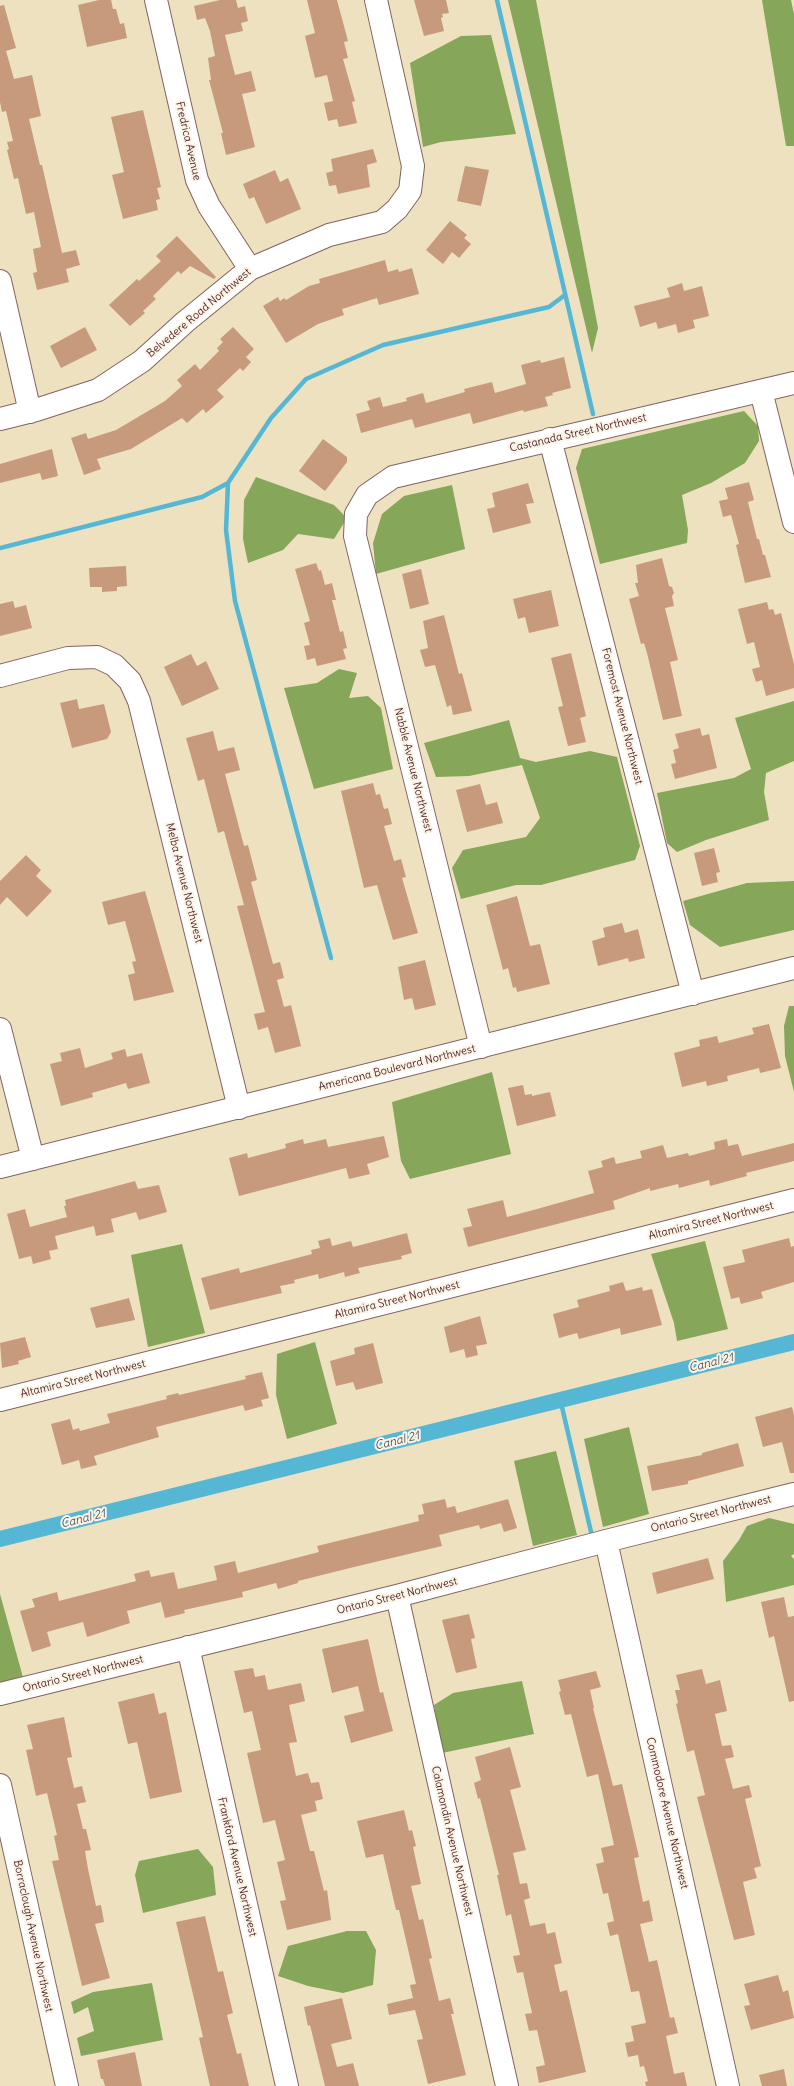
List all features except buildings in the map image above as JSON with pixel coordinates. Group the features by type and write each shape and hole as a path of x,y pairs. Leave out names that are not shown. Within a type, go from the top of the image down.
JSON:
{"street":[{"name":"Fredrica Avenue","path":"156,0 197,180 208,206 250,269"},
{"name":"Belvedere Road Northwest","path":"0,419 30,412 98,390 142,361 185,322 250,269 329,236 382,222 397,209 410,191 413,166 376,0"},
{"path":"0,281 30,412"},
{"name":"Castanada Street Northwest","path":"367,495 393,477 794,383"},
{"path":"761,391 794,522"},
{"name":"Foremost Avenue Northwest","path":"550,439 693,994"},
{"name":"Nabble Avenue Northwest","path":"367,495 356,514 355,536 481,1047"},
{"name":"Melba Avenue Northwest","path":"0,676 68,658 97,657 114,665 130,681 139,701 239,1108"},
{"name":"Americana Boulevard Northwest","path":"0,1167 794,968"},
{"path":"0,1029 33,1159"},
{"name":"Altamira Street Northwest","path":"0,1400 794,1200"},
{"name":"Ontario Street Northwest","path":"0,1694 397,1596 606,1541 794,1494"},
{"name":"Commodore Avenue Northwest","path":"606,1541 728,2086"},
{"name":"Calamondin Avenue Northwest","path":"397,1596 508,2086"},
{"name":"Frankford Avenue Northwest","path":"188,1647 287,2086"},
{"name":"Borraclough Avenue Northwest","path":"0,1785 67,2086"}],"green space":[{"path":"508,0 536,0 598,328 592,353"},
{"path":"762,0 791,0 794,14 794,146 786,146"},
{"path":"491,35 516,134 441,142 423,147 410,63 461,36"},
{"path":"744,411 758,426 759,441 745,463 711,483 682,495 688,530 687,543 600,564 576,468 582,449"},
{"path":"256,477 334,505 347,518 334,539 298,534 283,550 248,563 243,539 244,500"},
{"path":"452,485 465,549 376,574 373,543 382,514 404,496"},
{"path":"339,669 357,673 349,698 368,696 381,708 393,769 314,789 284,688 317,683"},
{"path":"794,701 794,761 766,773 764,792 769,820 706,840 677,852 667,843 657,793 734,778 751,769 735,718"},
{"path":"509,720 520,758 536,762 590,751 617,757 640,846 635,860 541,885 516,885 461,899 452,868 463,850 526,837 540,818 522,765 469,776 436,777 424,743"},
{"path":"794,881 794,930 720,947 690,925 683,901 747,883"},
{"path":"789,1006 794,1006 794,1092 785,1056 784,1026"},
{"path":"492,1072 511,1154 410,1179 401,1161 392,1102"},
{"path":"705,1241 728,1329 677,1341 674,1323 651,1254"},
{"path":"182,1244 205,1333 148,1347 131,1255"},
{"path":"315,1342 337,1424 287,1439 276,1395 277,1354"},
{"path":"629,1427 649,1514 603,1527 584,1439"},
{"path":"556,1451 577,1535 533,1546 514,1461"},
{"path":"769,1518 794,1524 794,1554 791,1556 794,1559 794,1585 726,1602 723,1561 739,1540 747,1526"},
{"path":"0,1594 24,1681 0,1684"},
{"path":"522,1681 534,1734 442,1753 434,1705 453,1693"},
{"path":"198,1849 213,1867 216,1895 143,1913 135,1875 139,1861"},
{"path":"347,1931 366,1931 376,1950 373,1985 343,1993 308,1986 278,1976 288,1946"},
{"path":"152,1983 163,2040 81,2056 77,2038 94,2031 88,2007 74,2014 71,2002 93,1992"}],"waterway":[{"path":"497,0 593,414"},
{"path":"331,958 235,601 226,530 228,483 271,418 306,379 383,345 549,307 565,295"},
{"path":"0,548 202,497 228,483"},
{"name":"Canal 21","path":"0,1539 794,1342"},
{"path":"562,1400 562,1407 591,1532"}]}
